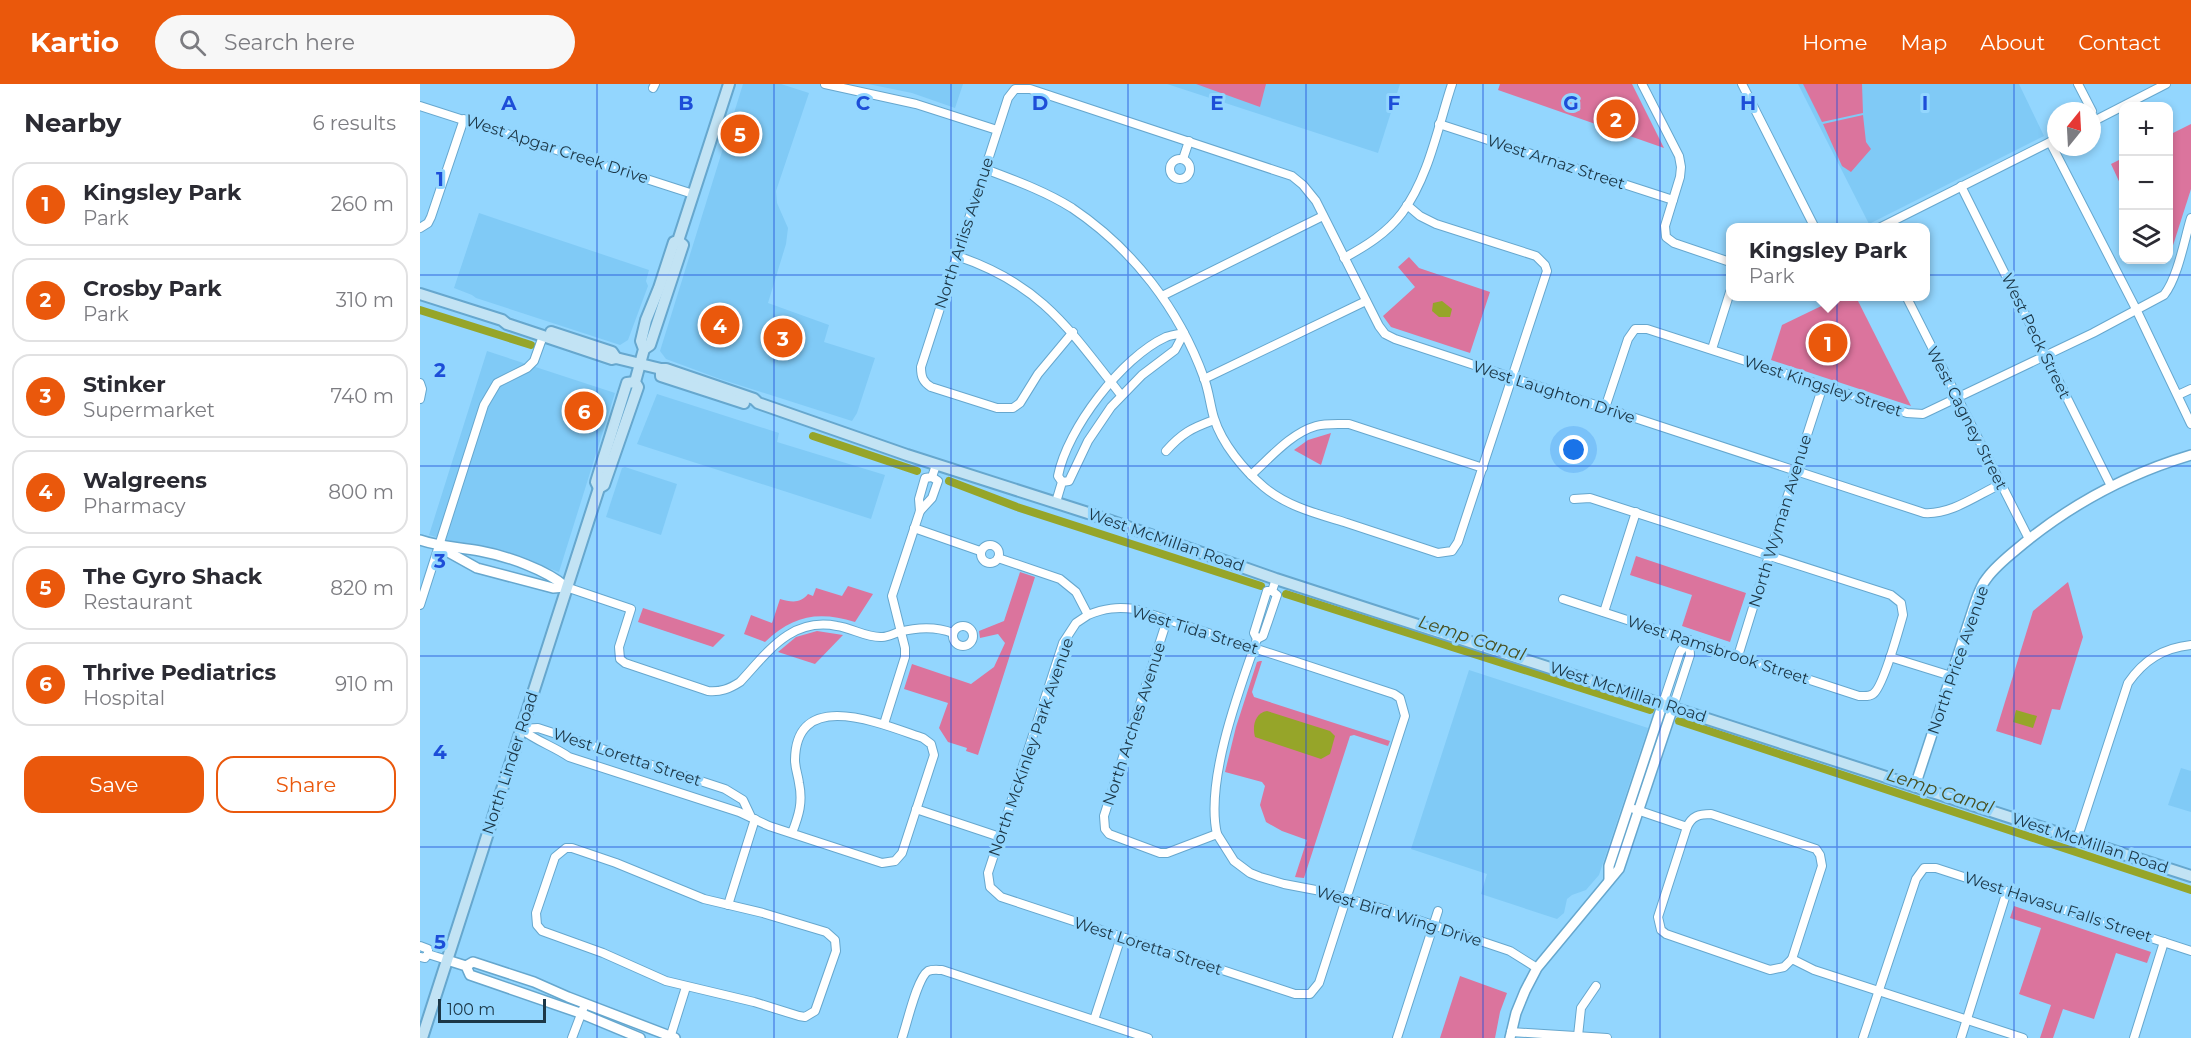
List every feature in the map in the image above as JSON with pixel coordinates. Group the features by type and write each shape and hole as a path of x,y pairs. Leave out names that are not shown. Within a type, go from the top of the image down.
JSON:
{"main road":[{"name":"North Linder Road","path":"422,1038 599,488 596,482 627,383 635,382 644,349 650,345 683,244 678,241 729,84"},
{"name":"West McMillan Road","path":"420,294 612,359 666,369 699,379 754,399 758,404 936,465 1056,502 1276,579 2191,876"},
{"name":"West McMillan Road","path":"502,320 508,317 612,352 616,358"}],"street":[{"path":"825,84 916,104 997,130"},
{"path":"1344,258 1367,246 1386,230 1407,205 1421,177 1452,84"},
{"path":"1642,84 1679,156 1681,167 1665,226 1666,237 1674,243 1726,260"},
{"path":"1742,84 1812,223"},
{"path":"2078,84 2086,102"},
{"path":"2101,112 2166,84"},
{"name":"North Arliss Avenue","path":"1015,89 1008,98 997,130 921,367 922,380 931,387 997,408 1013,408 1020,404 1038,374 1073,332"},
{"name":"West Laughton Drive","path":"1015,89 1030,89 1292,176 1304,185 1316,201 1379,326 1385,334 1395,339 1924,513 1935,514 1948,510 2001,483"},
{"name":"West Apgar Creek Drive","path":"420,106 693,194"},
{"path":"421,227 431,217 464,119"},
{"name":"West Arnaz Street","path":"1439,124 1673,200"},
{"path":"1183,159 1189,141"},
{"path":"1889,223 2047,144"},
{"path":"2060,156 2191,424"},
{"path":"985,169 1023,183 1071,208 1102,231 1133,260 1162,296 1184,333 1204,379 1214,420 1235,456 1251,475 1279,497 1297,507 1438,553 1452,551 1458,542 1545,278 1545,265 1536,256 1436,224 1420,216 1407,205"},
{"name":"West Peck Street","path":"1961,186 2111,486"},
{"path":"1162,296 1323,216"},
{"name":"West Kingsley Street","path":"1605,408 1628,339 1635,329 1647,328 1907,413 1923,414 2093,333 2164,295 2169,289 2191,218"},
{"path":"957,256 980,264 1020,286 1050,308 1073,332 1121,395"},
{"path":"1204,379 1366,301"},
{"path":"1712,349 1728,301"},
{"name":"West Cagney Street","path":"1908,301 2029,539"},
{"path":"1062,482 1058,476 1060,464 1078,427 1111,382 1145,351 1166,337 1184,333"},
{"path":"1062,482 1069,481 1088,441 1111,407 1142,375 1175,350 1184,333"},
{"path":"420,605 484,405 497,383 527,368 534,361 543,336"},
{"path":"420,399 421,383"},
{"name":"North Wyman Avenue","path":"1738,656 1823,386"},
{"path":"2178,395 2191,389"},
{"path":"1166,451 1190,428 1214,420"},
{"path":"1251,475 1299,434 1315,426 1332,424 1349,424 1483,468"},
{"name":"North Price Avenue","path":"1915,786 1975,603 1986,579 1997,566 2029,539 2070,510 2111,486 2191,455"},
{"path":"932,477 936,465"},
{"path":"884,724 905,657 905,648 892,596 920,512 932,498 938,481 932,477 926,478 919,499 920,512"},
{"path":"1056,502 1062,482"},
{"path":"1574,499 1590,498 1891,595 1901,603 1903,615 1890,657 1951,676"},
{"path":"1604,612 1636,512"},
{"path":"914,528 980,551"},
{"path":"420,540 439,546 479,550 501,556 555,577 566,587"},
{"path":"993,545 998,549 998,558 994,562 985,562 981,558 980,551 984,546 993,545"},
{"path":"439,546 477,568 554,588 566,587 631,609 619,647 620,659 629,665 708,691 723,691 740,682 779,641 806,625 839,626 874,637 930,627 953,633"},
{"path":"998,558 1060,579 1076,592 1089,615"},
{"path":"1217,834 1213,819 1214,791 1229,726 1257,639 1254,633 1267,591 1272,591 1276,579"},
{"name":"West Ramsbrook Street","path":"1563,599 1859,696 1873,695 1881,685 1890,657"},
{"name":"West Tida Street","path":"1089,615 1116,607 1135,609 1394,694 1400,698 1405,716 1346,898"},
{"name":"North McKinley Park Avenue","path":"990,887 988,873 1063,643 1076,623 1089,615"},
{"name":"North Arches Avenue","path":"1167,620 1104,816 1105,829 1114,838 1160,853 1167,853 1217,834"},
{"path":"1607,1038 1510,1035 1525,991 1538,968 1619,869 1634,809 1668,705 1680,652 1689,640"},
{"path":"2077,839 2128,683 2142,665 2165,651 2191,645"},
{"path":"792,833 801,809 795,765 797,744 805,730 815,722 827,716 852,716 884,724 923,738 931,744 934,755 916,809 1000,837"},
{"name":"West Loretta Street","path":"521,729 538,728 725,789 743,800 753,818"},
{"name":"West Loretta Street","path":"521,729 535,741 548,744 569,757 882,863 895,861 902,853 916,809"},
{"path":"1634,809 1687,827"},
{"path":"1711,814 1810,846 1820,855 1822,867 1791,959 1784,968 1770,970 1671,937 1661,930 1658,917 1687,827 1695,816 1711,814"},
{"path":"728,905 753,818"},
{"name":"West Bird Wing Drive","path":"1217,834 1228,854 1250,873 1271,881 1346,898 1509,951 1538,968"},
{"path":"572,848 616,863 682,891 728,905 826,932 835,940 836,951 818,1006 810,1015 799,1016 754,1002 686,987 645,973 603,953 545,933 536,921 536,913 555,857 563,849 572,848"},
{"name":"West Havasu Falls Street","path":"1878,991 1916,879 1924,868 1936,868 2191,951"},
{"name":"West Loretta Street","path":"990,887 1000,897 1295,994 1310,994 1319,983 1346,898"},
{"path":"1961,1038 2007,891"},
{"path":"1397,1038 1437,911"},
{"path":"1094,1020 1122,937"},
{"path":"2134,1038 2164,942"},
{"path":"420,946 428,949 424,956 466,966 473,962 505,971 672,1038 686,987"},
{"path":"1791,959 1814,970 2023,1038"},
{"path":"466,966 470,975 580,1013 640,1038"},
{"path":"903,1038 920,982 928,972 935,969 1148,1038"},
{"path":"1578,1036 1581,1008 1596,986"},
{"path":"1863,1038 1878,991"},
{"path":"572,1038 585,1004"}],"shaded area":[{"path":"743,84 781,84 809,93 776,191 777,203 788,228 786,244 768,303 829,325 824,342 875,358 857,413 852,421 720,379 666,359 660,351"},
{"path":"868,84 963,84 955,108 912,93"},
{"path":"1167,84 1400,84 1378,153"},
{"path":"1196,84 1266,84 1260,107"},
{"path":"1500,84 1632,84 1664,148 1498,90"},
{"path":"1798,84 2019,84 2044,136 1868,223"},
{"path":"1803,84 1862,84 1863,113 1822,122"},
{"path":"1863,115 1866,142 1871,149 1851,172 1842,166 1823,124"},
{"path":"2191,124 2191,189 2173,245 2173,156 2173,133"},
{"path":"2119,160 2119,181 2111,164"},
{"path":"479,213 649,270 646,281 648,286 628,340 620,345 476,298 454,288"},
{"path":"1409,257 1419,268 1490,292 1470,353 1391,327 1383,316 1415,287 1398,267"},
{"path":"1442,301 1452,309 1450,317 1439,317 1432,311 1433,303"},
{"path":"1832,301 1858,301 1911,406 1771,360 1782,325"},
{"path":"487,351 615,393 559,572 495,549 429,535"},
{"path":"657,394 779,433 777,442 885,475 871,519 637,444"},
{"path":"1331,433 1321,465 1294,450 1308,440"},
{"path":"622,468 677,484 661,535 606,517"},
{"path":"1636,556 1746,593 1730,642 1682,626 1692,595 1630,575"},
{"path":"1020,572 1035,577 978,755 966,751 967,748 948,742 939,728 948,703 904,689 912,664 971,684 994,667 1005,643 998,634 980,638 979,631 1004,621"},
{"path":"2068,582 2083,637 2060,710 2052,709 2041,745 1996,731 2033,611"},
{"path":"848,586 873,594 855,622 818,616 807,618 786,626 765,642 744,634 751,615 772,623 780,599 799,601 808,594 813,596 816,588 842,596"},
{"path":"643,608 725,635 713,647 638,622"},
{"path":"817,631 843,635 815,664 778,652 796,637"},
{"path":"1262,661 1252,692 1254,697 1390,741 1388,746 1354,735 1350,736 1304,878 1295,877 1307,840 1282,831 1266,822 1260,805 1265,786 1262,782 1225,772 1236,727 1257,662"},
{"path":"1469,670 1648,728 1599,875 1586,890 1567,899 1564,913 1557,919 1481,894 1487,874 1411,849"},
{"path":"2016,710 2037,716 2033,728 2013,722"},
{"path":"1267,711 1330,731 1335,736 1330,754 1321,759 1255,737 1255,721 1260,714"},
{"path":"2181,768 2191,771 2191,812 2168,805"},
{"path":"2014,906 2151,952 2147,963 2116,953 2094,1019 2063,1009 2053,1038 2040,1038 2051,1005 2019,994 2041,928 2010,918"},
{"path":"1460,976 1507,993 1500,1012 1495,1038 1440,1038"}],"waterway":[{"name":"Lemp Canal","path":"420,310 531,345"},
{"name":"Lemp Canal","path":"813,436 917,471"},
{"name":"Lemp Canal","path":"949,481 1017,507 1261,586"},
{"name":"Lemp Canal","path":"1286,594 1650,710"},
{"name":"Lemp Canal","path":"1679,721 2191,890"}],"place":[{"name":"Crosby Park","path":"1616,119"},
{"name":"The Gyro Shack","path":"740,134"},
{"name":"Walgreens","path":"720,325"},
{"name":"Stinker","path":"783,338"},
{"name":"Kingsley Park","path":"1828,343"},
{"name":"Thrive Pediatrics","path":"584,411"}]}
